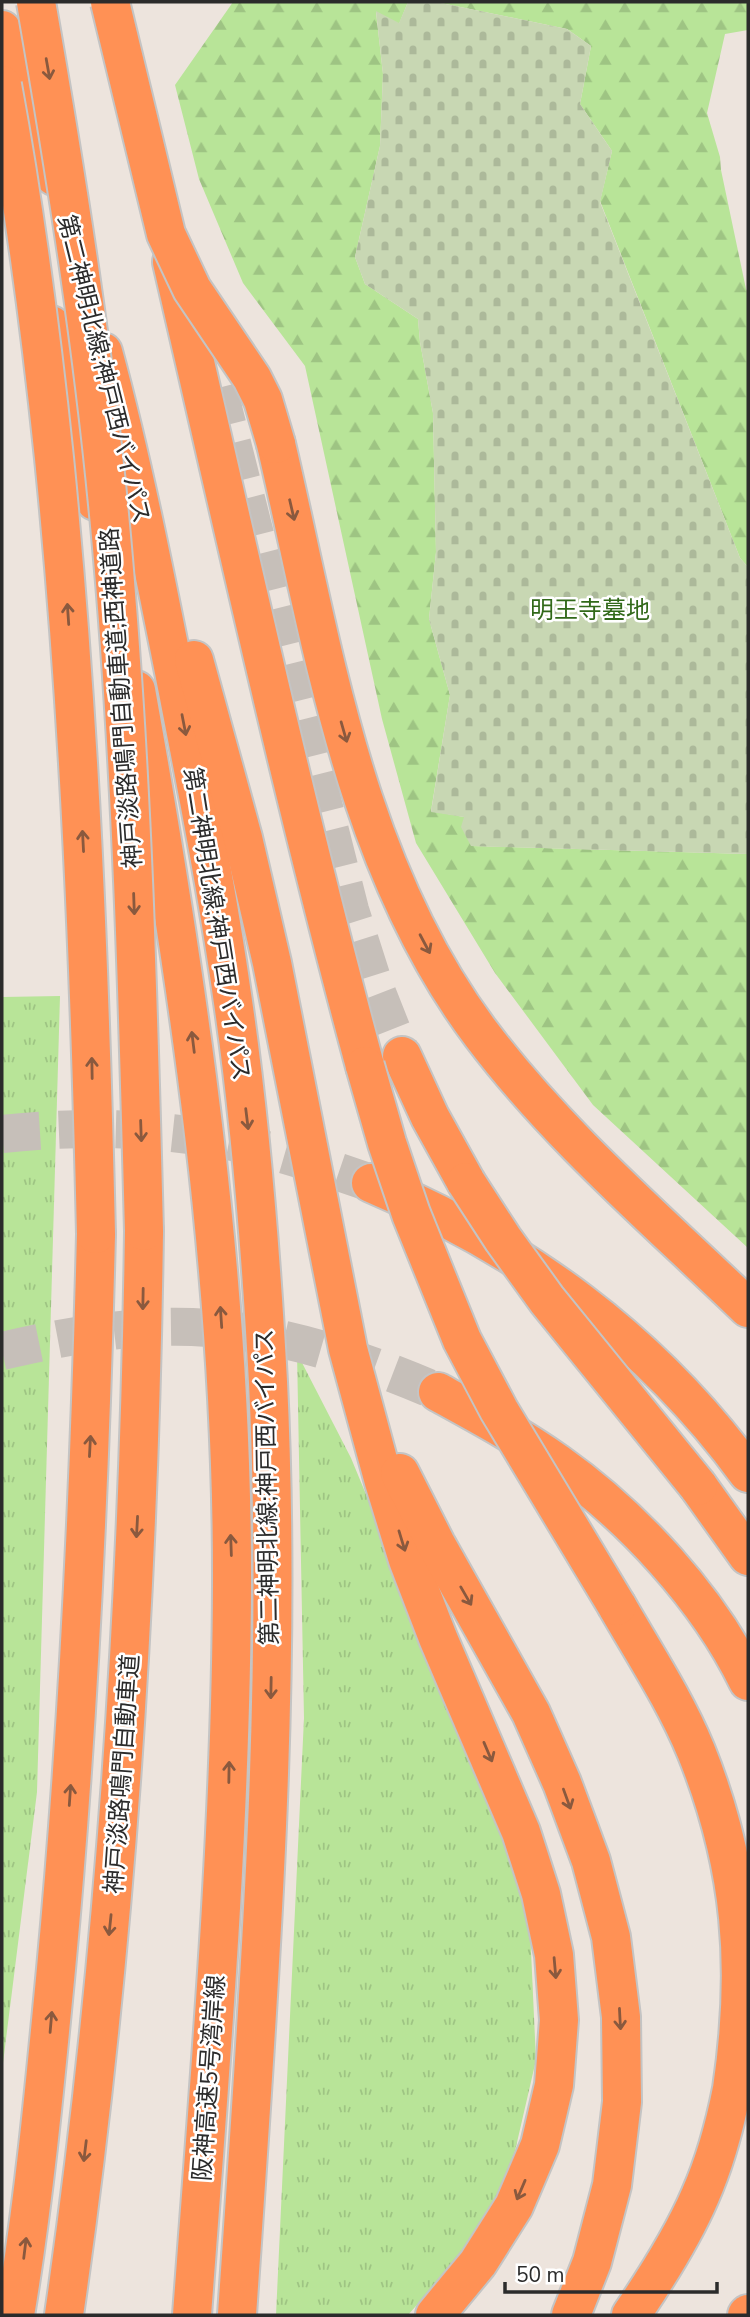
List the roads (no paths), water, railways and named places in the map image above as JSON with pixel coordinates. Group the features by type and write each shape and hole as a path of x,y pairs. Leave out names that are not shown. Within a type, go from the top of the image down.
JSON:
{"highway":[{"name":"神戸淡路鳴門自動車道;西神道路","path":"36,2 87,325 111,535 128,770 144,1231"},
{"path":"90,2 142,120 171,232 218,458 335,957 387,1143 411,1214 462,1340 499,1410 617,1606 695,1748 720,1818 737,1890 744,1962 741,2042 725,2123 701,2194 667,2261 631,2315"},
{"path":"110,2 171,232 192,289 252,378 263,400 276,444 333,693 379,843 403,902 439,969 481,1034 532,1098 595,1163 748,1308"},
{"name":"第二神明北線;神戸西バイパス","path":"2,30 49,158 117,406 162,610 233,997 254,1178 268,1383 272,1567 270,1778 266,1841"},
{"name":"神戸淡路鳴門自動車道;西神道路","path":"2,85 41,332 63,547 81,788 91,1003 96,1234"},
{"name":"第二神明北線;神戸西バイパス","path":"5,168 43,294 76,420 123,621 189,1004 212,1193 226,1392 232,1583 225,1840"},
{"path":"117,406 205,698 243,838 272,963 348,1349 408,1560 438,1638 521,1832 541,1894 554,1955 559,2021 554,2085 540,2145 514,2206 478,2263 435,2315"},
{"path":"402,1056 430,1116 466,1182 503,1239 547,1300 698,1486 748,1556"},
{"path":"371,1183 421,1204 472,1231 565,1290 615,1328 675,1385 726,1443 748,1473"},
{"name":"神戸淡路鳴門自動車道","path":"64,2315 92,2098 117,1844 132,1639 141,1431 144,1231"},
{"name":"神戸淡路鳴門自動車道","path":"15,2315 46,2074 67,1854 92,1414 96,1234"},
{"path":"335,1286 373,1406 402,1478 531,1713 562,1783 591,1861 611,1937 621,2017 622,2102 612,2185 592,2262 571,2315"},
{"path":"438,1392 497,1424 558,1463 617,1511 664,1559 698,1602 748,1681"},
{"name":"阪神高速5号湾岸線","path":"192,2315 225,1840"},
{"name":"阪神高速5号湾岸線","path":"237,2315 266,1841"}],"tunnel":[{"path":"218,388 350,910 374,985 402,1056"},
{"path":"2,1134 115,1129 199,1136 282,1154 371,1183"},
{"path":"2,1351 120,1330 160,1327 231,1330 337,1354 438,1392"}],"park label":[{"name":"明王寺墓地","path":"590,610"}]}
